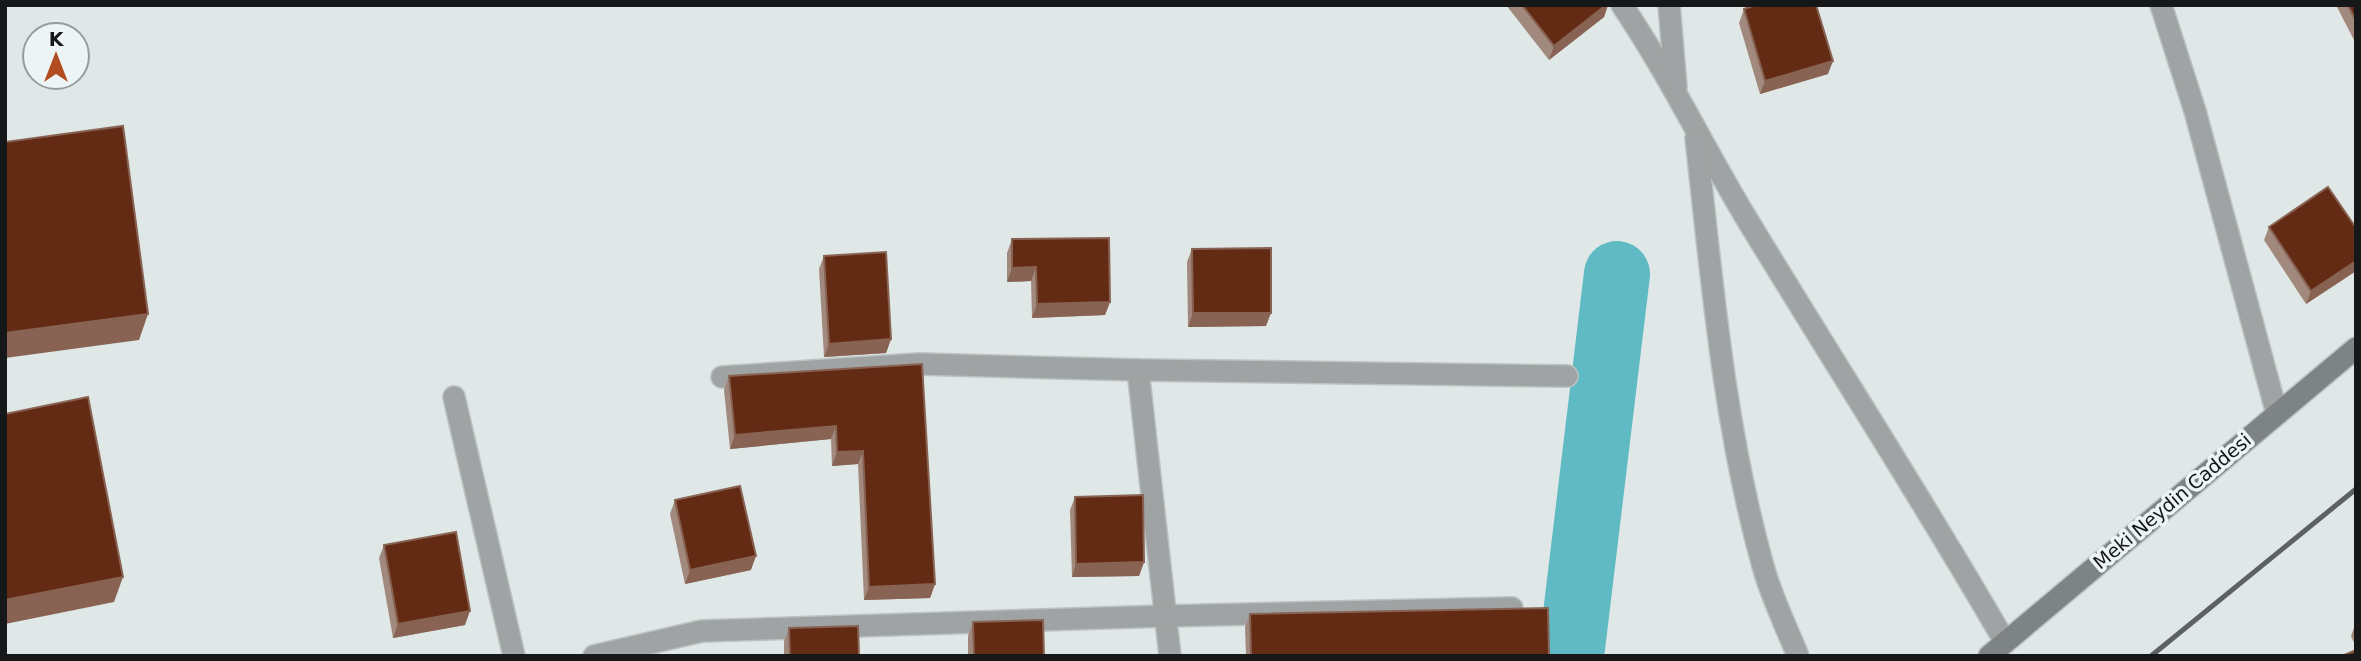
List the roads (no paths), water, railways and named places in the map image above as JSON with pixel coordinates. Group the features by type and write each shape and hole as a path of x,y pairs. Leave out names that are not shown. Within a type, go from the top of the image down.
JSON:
{"street":[{"path":"1622,5 1644,38 1744,215 1948,544 1997,649"},
{"path":"1669,5 1677,96"},
{"path":"2161,5 2195,111 2277,414"},
{"path":"1695,127 1721,364 1744,486 1763,568 1798,656"},
{"name":"Meki Neydin Caddesi","path":"1997,649 2356,348"},
{"path":"722,377 919,364 1567,376"},
{"path":"1138,370 1170,656"},
{"path":"454,397 514,656"},
{"path":"594,656 702,631 1512,608"}],"waterway":[{"path":"1571,656 1617,274"}],"railway":[{"path":"2151,656 2356,489"}]}
